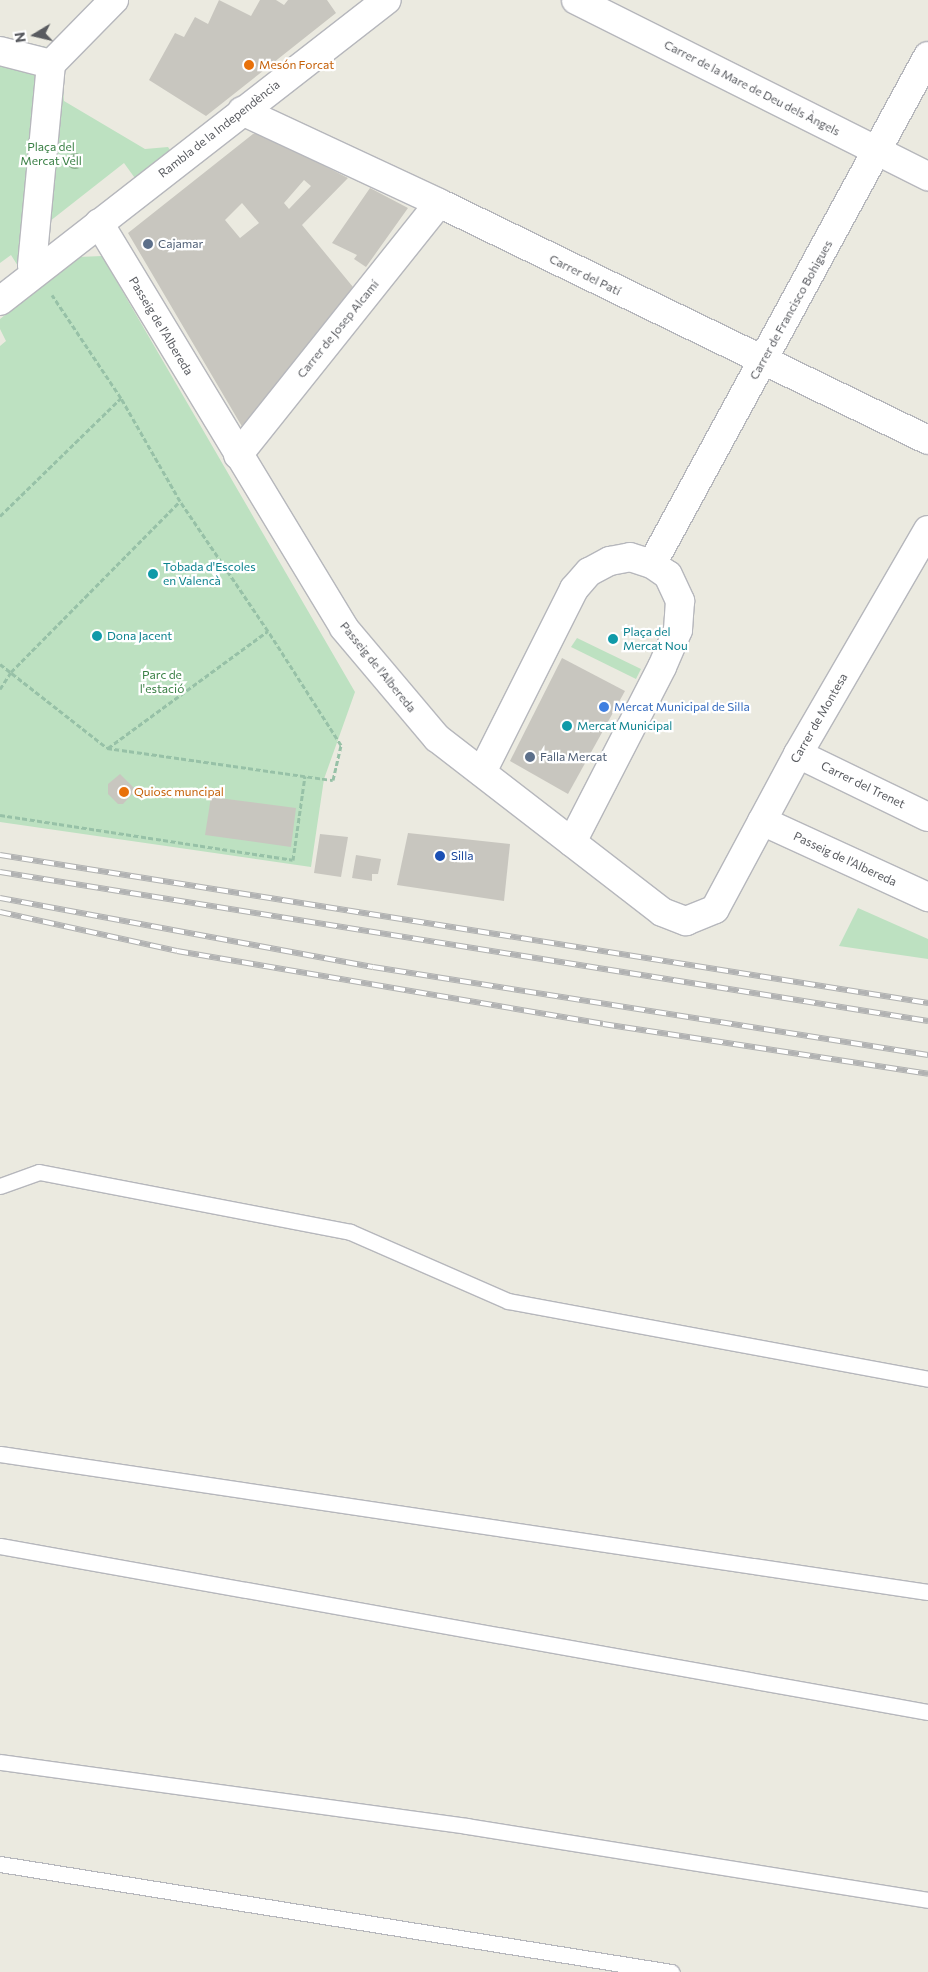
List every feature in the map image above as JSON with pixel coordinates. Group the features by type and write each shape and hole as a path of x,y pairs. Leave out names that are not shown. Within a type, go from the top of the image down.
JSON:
{"street":[{"path":"32,265 51,64 114,0"},
{"name":"Rambla de la Independència","path":"0,301 387,0"},
{"name":"Carrer de la Mare de Deu dels Àngels","path":"576,0 928,176"},
{"path":"0,51 51,64"},
{"name":"Carrer de Francisco Bohigues","path":"652,564 878,152 928,56"},
{"name":"Carrer del Patí","path":"242,111 439,203 762,362 928,440"},
{"name":"Carrer de Josep Alcamí","path":"238,454 439,203"},
{"name":"Passeig de l'Albereda","path":"99,223 344,628 437,738 662,912 686,921 715,908"},
{"name":"Carrer de Montesa","path":"715,908 798,754 928,530"},
{"path":"482,772 574,589 589,572 610,562 630,558 652,564 668,575 680,601 678,630 662,667 572,842"},
{"name":"Carrer del Trenet","path":"798,754 928,817"},
{"name":"Passeig de l'Albereda","path":"762,821 928,897"}],"lane":[{"path":"0,1186 39,1172 350,1232 508,1301 928,1379"},
{"path":"0,1454 928,1592"},
{"path":"0,1546 928,1712"},
{"path":"0,1762 467,1826 928,1900"},
{"path":"0,1864 671,1972"}],"path":[{"path":"0,664 107,748 333,780 341,746 268,631 180,501 120,398 48,289"},
{"path":"0,516 120,398"},
{"path":"0,689 11,672 180,501"},
{"path":"107,748 268,631"},
{"path":"0,815 293,860 305,776"}],"green space":[{"name":"Plaça del Mercat Vell","path":"0,38 52,48 62,76 64,101 145,149 168,147 172,153 137,181 124,163 31,236 23,274 11,255 0,263"},
{"name":"Parc de l'estació","path":"102,256 355,692 324,779 311,867 0,822 0,346 6,341 0,329 0,319 78,257"},
{"path":"577,638 641,669 636,679 571,647"},
{"path":"858,908 928,939 928,959 839,946"}],"building":[{"path":"219,0 251,16 260,0 276,0 284,5 288,0 327,0 336,13 206,116 149,80 175,33 184,37 195,17 208,24"},
{"path":"260,133 348,178 302,225 353,287 247,435 128,233 253,134","holes":["304,180 311,186 289,209 284,203","242,203 259,223 240,238 225,220"]},
{"path":"370,188 408,208 366,267 354,259 357,255 332,243"},
{"name":"Mercat Municipal","path":"562,658 625,691 568,794 510,761"},
{"path":"120,774 136,790 123,804 118,804 108,794 108,784"},
{"path":"211,797 296,808 291,847 205,835"},
{"path":"408,833 510,844 504,901 397,885"},
{"path":"320,834 348,837 341,877 314,873"},
{"path":"356,855 381,859 378,874 372,874 372,881 352,878"}],"railway":[{"path":"0,855 928,1003"},
{"path":"0,872 928,1021"},
{"path":"0,898 373,967 928,1055"},
{"path":"0,912 177,951 603,1024 928,1074"}],"place":[{"name":"Mesón Forcat","path":"249,65"},
{"name":"Cajamar","path":"148,244"},
{"name":"Tobada d'Escoles en Valencà","path":"153,574"},
{"name":"Dona Jacent","path":"97,636"},
{"name":"Plaça del Mercat Nou","path":"613,639"},
{"name":"Mercat Municipal de Silla","path":"604,707"},
{"name":"Mercat Municipal","path":"567,726"},
{"name":"Falla Mercat","path":"530,757"},
{"name":"Quiosc muncipal","path":"124,792"},
{"name":"Silla","path":"440,856"}]}
